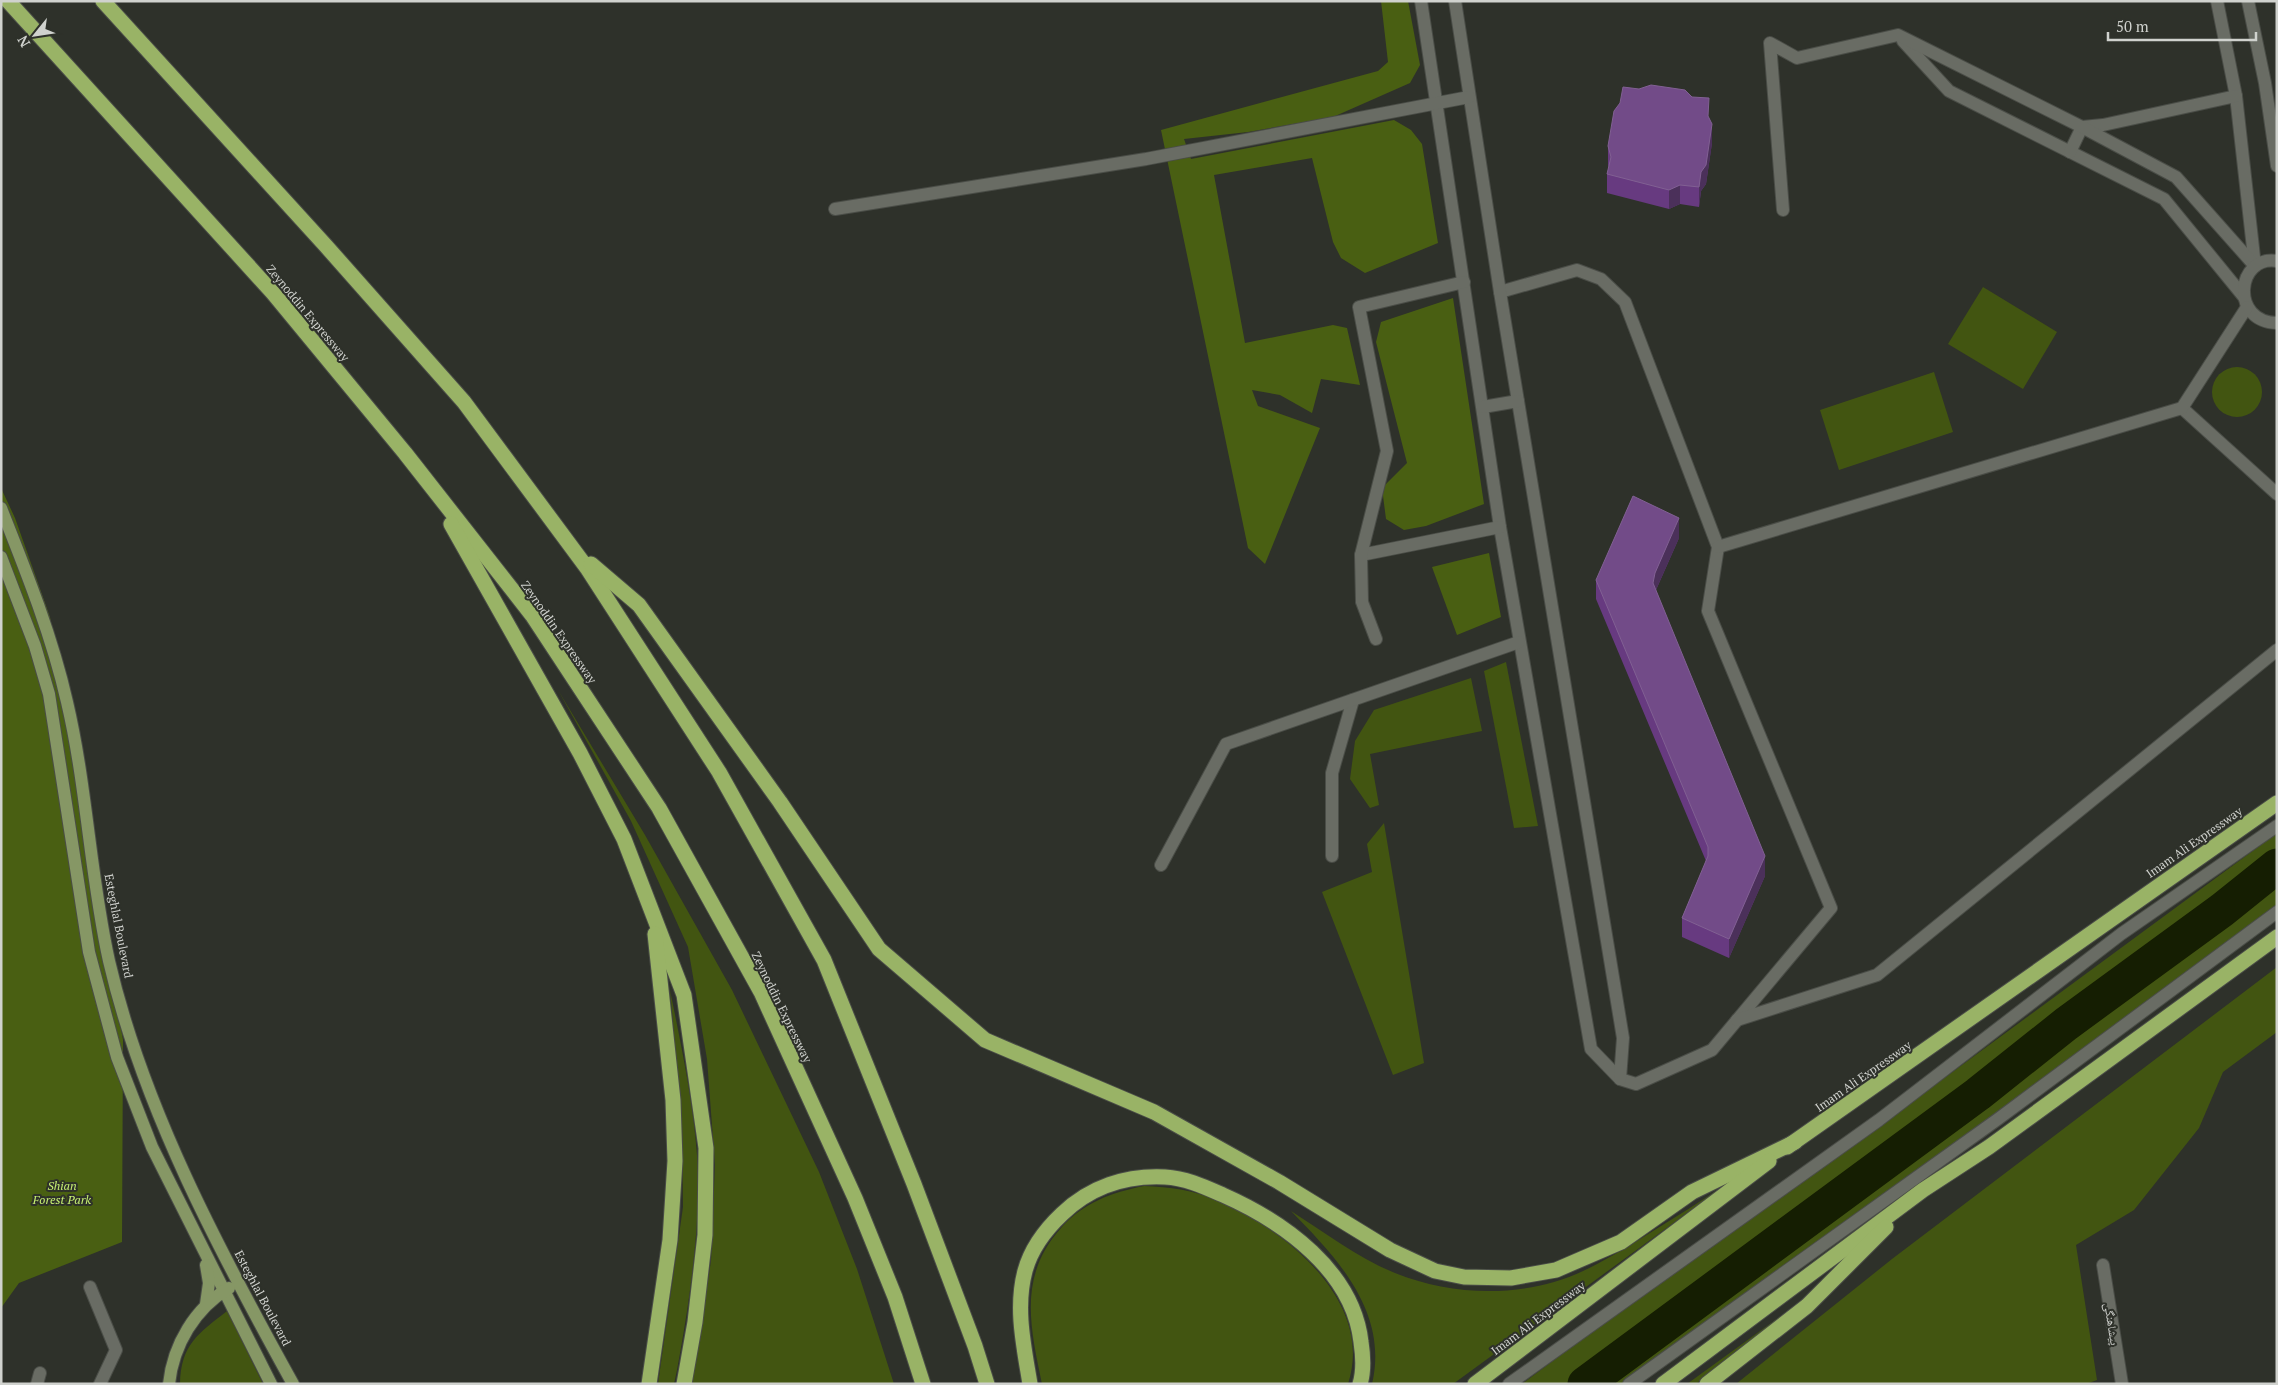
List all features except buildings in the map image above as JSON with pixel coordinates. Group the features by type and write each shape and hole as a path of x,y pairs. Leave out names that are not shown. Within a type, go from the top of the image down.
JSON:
{"highway":[{"name":"Zeynoddin Expressway","path":"8,1 273,293 425,480 543,631 659,808 761,992 855,1198 895,1297 923,1384"},
{"path":"103,1 319,238 464,402 575,550 719,772 824,960 914,1184 975,1346 987,1384"},
{"path":"425,480 594,779 624,839 684,995 706,1148 705,1235 695,1322 684,1384"},
{"path":"575,550 639,605 780,802 878,949 985,1040 1154,1112 1279,1182 1390,1250 1435,1271 1464,1277 1511,1278 1556,1270 1621,1242 1692,1192 1795,1142"},
{"name":"Imam Ali Expressway","path":"1475,1384 1795,1142 2277,803"},
{"path":"649,1384 670,1240 675,1161 673,1100 654,915"},
{"path":"1664,1384 1923,1190 1989,1147 2277,938"},
{"path":"1030,1384 1021,1323 1025,1271 1035,1246 1050,1226 1068,1208 1091,1191 1118,1181 1166,1177 1196,1183 1250,1207 1306,1246 1334,1276 1350,1301 1360,1327 1362,1351 1360,1384"},
{"path":"1707,1384 1808,1306 1923,1190"}],"main road":[{"name":"Esteghlal Boulevard","path":"1,508 53,650 67,703 109,960 131,1039 160,1118 238,1282 293,1384"},
{"path":"1,557 35,646 49,694 89,952 117,1057 152,1147 271,1384"},
{"path":"204,1252 209,1283 206,1304"},
{"path":"169,1384 171,1368 183,1336 206,1304 238,1282"}],"street":[{"path":"1421,1 1500,527 1591,1049 1620,1079 1636,1084 1712,1050 1831,908 1708,611 1718,547 1625,302 1601,279 1577,270 1500,292"},
{"path":"1455,1 1500,292 1624,1038 1620,1079"},
{"path":"2217,1 2236,96 2255,266"},
{"path":"2248,1 2265,83 2277,166"},
{"path":"1782,210 1770,43 1797,58 1898,36 2082,127 2176,177 2255,266"},
{"path":"1898,36 1949,91 2164,199 2259,320 2276,327"},
{"path":"835,209 1146,159 1469,96"},
{"path":"2082,127 2103,125 2236,96"},
{"path":"2070,152 2082,127"},
{"path":"1718,547 2182,408 2246,302 2244,283 2255,266 2266,261 2277,261"},
{"path":"1376,639 1362,602 1361,555 1387,451 1359,307 1464,282"},
{"path":"1483,407 1518,401"},
{"path":"2182,408 2277,494"},
{"path":"1361,555 1500,527"},
{"path":"1160,865 1226,744 1519,642"},
{"path":"1737,1020 1877,975 2277,650"},
{"path":"1332,856 1332,773 1353,700"},
{"path":"1510,1384 1879,1120 2121,934 2277,826"},
{"path":"1629,1384 1998,1119 2277,912"},
{"name":"پیشاهنگی","path":"2103,1265 2122,1384"},
{"path":"90,1287 116,1350 100,1384"}],"green space":[{"path":"1381,1 1408,1 1420,65 1410,83 1333,117 1248,132 1184,139 1191,159 1394,120 1411,130 1422,144 1438,243 1365,273 1341,258 1333,242 1312,158 1214,175 1245,343 1333,325 1347,328 1360,385 1321,379 1312,413 1280,395 1252,390 1258,406 1320,428 1265,564 1248,548 1161,130 1378,71 1388,62"},
{"path":"1983,287 2057,332 2023,389 1948,344"},
{"path":"1453,298 1484,504 1426,526 1404,530 1386,519 1382,488 1407,463 1376,342 1381,322"},
{"path":"2232,367 2242,367 2255,374 2262,387 2262,397 2255,410 2242,417 2232,417 2223,413 2216,406 2212,397 2212,387 2216,378 2223,371"},
{"path":"1934,372 1953,432 1839,470 1820,410"},
{"name":"Shian Forest Park","path":"1,488 15,518 50,617 123,1040 122,1242 19,1283 1,1308"},
{"path":"1489,553 1501,617 1457,635 1432,567"},
{"path":"1506,662 1538,826 1514,828 1484,671"},
{"path":"1471,678 1482,731 1370,754 1379,805 1370,808 1350,779 1355,741 1374,710"},
{"path":"558,690 645,835 732,990 819,1172 857,1269 894,1384 692,1384 711,1261 715,1165 707,1059 688,947 631,821"},
{"path":"1384,823 1424,1063 1393,1075 1322,892 1372,872 1367,844"},
{"path":"2277,833 2277,906 2009,1105 1749,1290 1623,1384 1522,1384 1606,1321 1867,1135"},
{"path":"2277,967 2277,1032 2223,1072 2199,1128 2134,1210 2076,1245 2097,1380 2086,1384 1736,1384 1892,1259"},
{"path":"670,990 693,1114 697,1155 698,1207 690,1291 674,1384 658,1384 683,1207 682,1123"},
{"path":"1731,1181 1453,1384 1372,1384 1375,1358 1373,1333 1366,1310 1355,1288 1341,1267 1291,1211 1368,1260 1414,1280 1454,1289 1474,1291 1514,1290 1554,1282 1589,1268 1645,1236"},
{"path":"1144,1186 1182,1190 1201,1194 1219,1201 1271,1230 1296,1250 1318,1272 1336,1297 1349,1324 1353,1353 1348,1384 1042,1384 1031,1322 1031,1302 1038,1264 1047,1246 1061,1228 1079,1211 1109,1196"},
{"path":"227,1311 263,1384 180,1384 184,1359 193,1341"},
{"path":"1785,1313 1696,1384 1687,1384"}],"waterway":[{"path":"1585,1384 1978,1094 2066,1024 2222,910 2277,866"}]}
